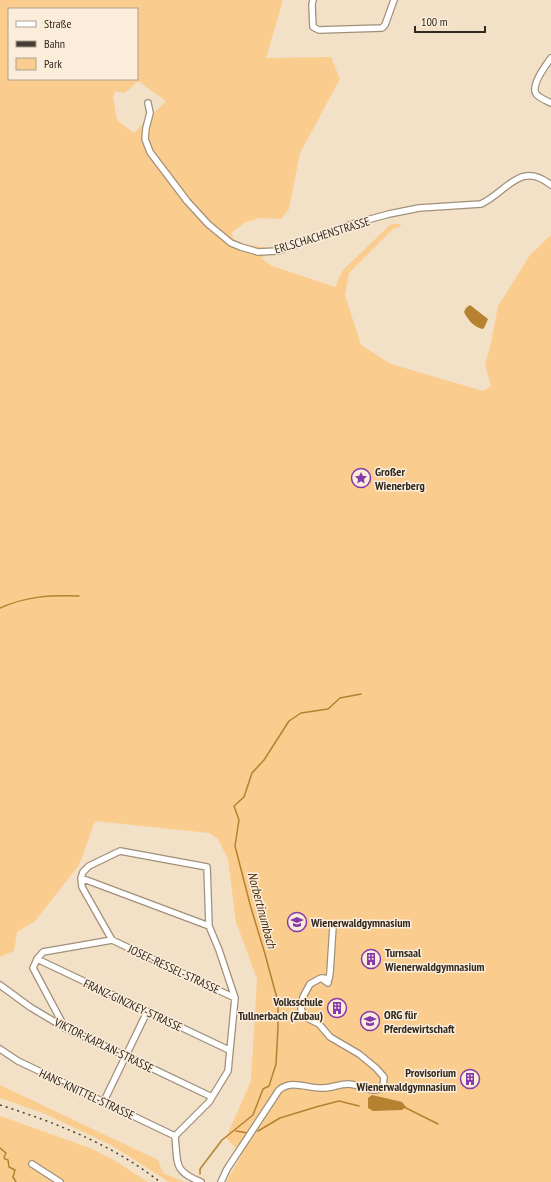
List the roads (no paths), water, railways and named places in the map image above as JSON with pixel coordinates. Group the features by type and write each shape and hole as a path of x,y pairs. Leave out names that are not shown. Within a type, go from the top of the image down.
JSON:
{"street":[{"path":"313,0 313,27 319,30 382,28 385,25 394,0"},
{"path":"551,58 536,83 534,90 537,95 551,103"},
{"name":"ERLSCHACHENSTRASSE","path":"148,104 150,113 145,139 150,152 160,167 187,201 213,228 231,243 258,252 278,251 352,224 389,214 419,208 481,204 508,183 522,176 532,175 540,177 551,185"},
{"path":"65,1028 34,968 42,952 112,940 82,887 81,878 83,872 89,866 120,851 207,867 209,926 219,950 235,998 228,1070 212,1097 175,1136 178,1163 181,1171 188,1177 201,1182"},
{"path":"81,878 209,926"},
{"path":"221,1182 227,1169 279,1090 285,1085 295,1084 311,1088 325,1088 338,1084 349,1084 375,1090 383,1087 384,1077 376,1068 359,1054 330,1037 319,1024 305,1018 301,1009 303,997 310,984 322,978 329,978 333,926"},
{"name":"JOSEF-RESSEL-STRASSE","path":"112,940 235,998"},
{"name":"FRANZ-GINZKEY-STRASSE","path":"37,960 229,1050"},
{"path":"322,978 328,983"},
{"name":"VIKTOR-KAPLAN-STRASSE","path":"0,985 65,1028 212,1097"},
{"path":"104,1101 147,1012"},
{"name":"HANS-KNITTEL-STRASSE","path":"0,1049 18,1061 175,1136"},
{"path":"32,1164 60,1182"}],"waterway":[{"path":"0,608 20,601 39,597 79,596"},
{"name":"Norbertinumbach","path":"200,1174 200,1169 222,1140 253,1115 263,1089 269,1086 276,1064 278,1002 235,846 239,820 234,806 244,797 252,773 264,760 289,721 301,713 328,709 340,698 361,694"},
{"path":"258,1131 280,1118 339,1101 359,1106"},
{"path":"404,1107 438,1124"},
{"path":"236,1131 248,1133"},
{"path":"0,1148 6,1153 4,1157 8,1160 9,1167 15,1170 13,1177 16,1182"}],"railway":[{"path":"0,1105 42,1119 84,1136 123,1157 160,1182"}],"place":[{"name":"Großer Wienerberg","path":"361,478"},
{"name":"Wienerwaldgymnasium","path":"297,922"},
{"name":"Turnsaal Wienerwaldgymnasium","path":"371,959"},
{"name":"Volksschule Tullnerbach (Zubau)","path":"337,1008"},
{"name":"ORG für Pferdewirtschaft","path":"370,1021"},
{"name":"Provisorium Wienerwaldgymnasium","path":"470,1079"}]}
